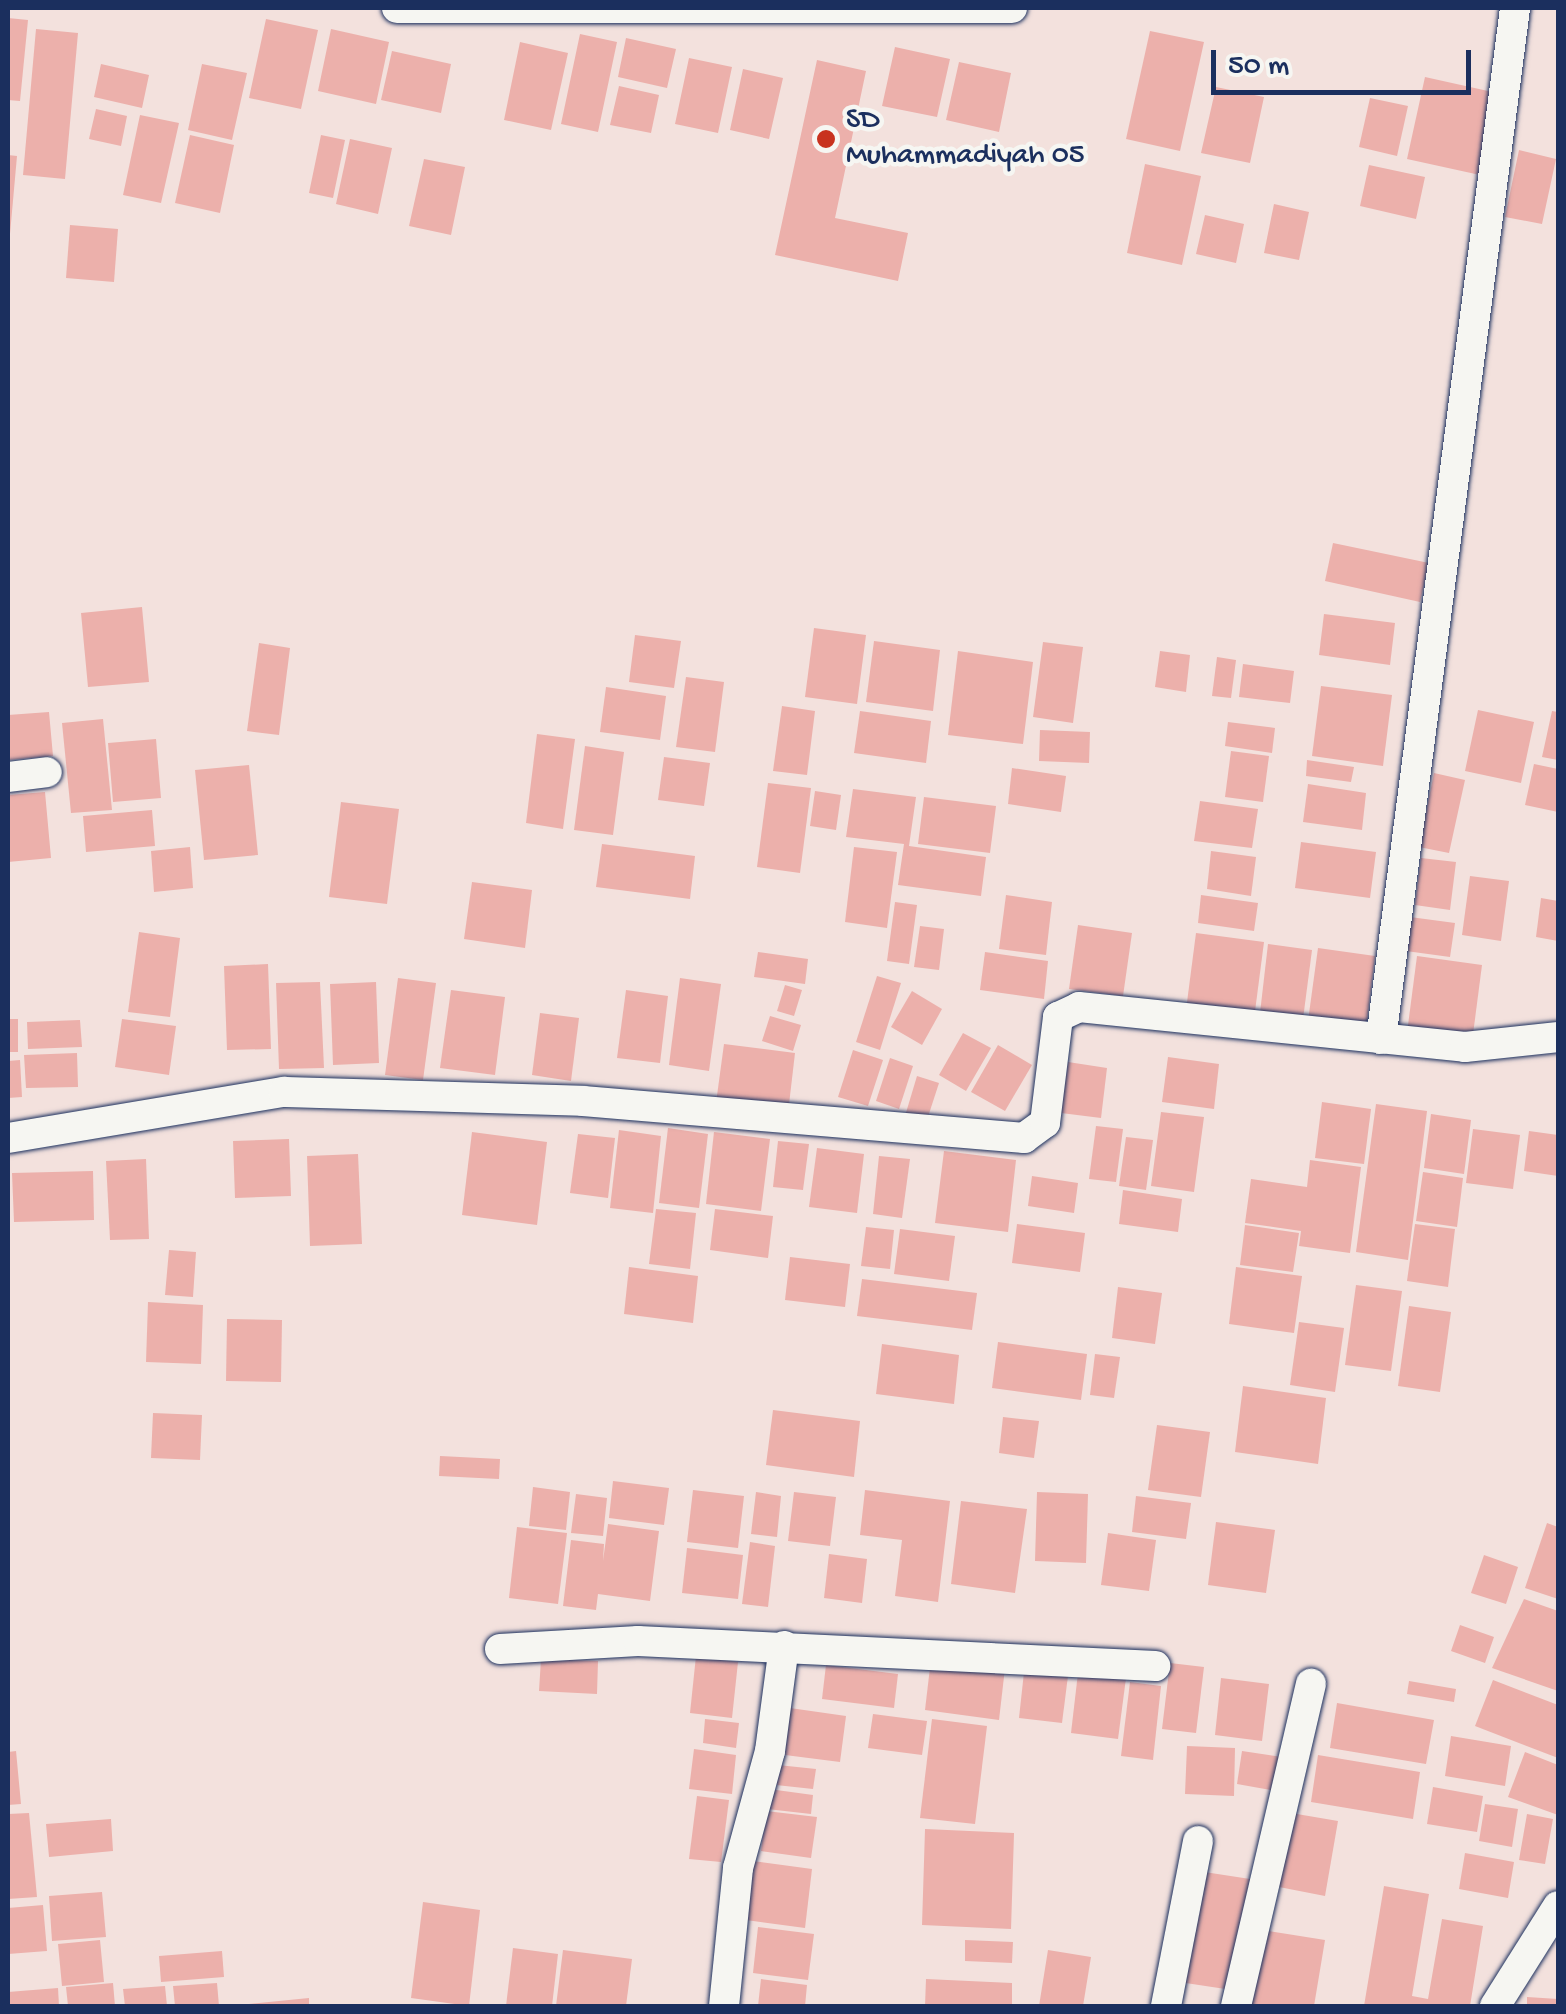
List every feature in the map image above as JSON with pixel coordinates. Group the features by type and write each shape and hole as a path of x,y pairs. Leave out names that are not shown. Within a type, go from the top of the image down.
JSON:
{"street":[{"path":"397,8 1012,8"},
{"path":"1381,1038 1516,8"},
{"path":"8,778 47,772"},
{"path":"8,1138 87,1118 284,1092 547,1099 1024,1138 1045,1123 1058,1016 1079,1007 1465,1047 1558,1036"},
{"path":"500,1649 596,1640 1155,1666"},
{"path":"724,2006 738,1868 770,1750 784,1646"},
{"path":"1236,2006 1311,1684"},
{"path":"1166,2006 1198,1842"},
{"path":"1495,2006 1558,1906"}],"building":[{"path":"8,18 28,20 20,101 8,100"},
{"path":"266,19 318,30 301,109 249,98"},
{"path":"36,29 78,33 65,179 23,175"},
{"path":"331,29 389,42 376,104 318,91"},
{"path":"1150,31 1204,42 1180,151 1126,139"},
{"path":"580,34 617,42 598,132 561,124"},
{"path":"626,38 676,49 667,88 618,77"},
{"path":"520,42 568,53 551,130 504,120"},
{"path":"895,47 950,59 937,117 882,106"},
{"path":"392,51 451,64 441,113 381,100"},
{"path":"689,58 732,67 718,133 675,124"},
{"name":"SD Muhammadiyah 05","path":"817,60 866,71 835,218 908,233 898,281 775,255"},
{"path":"959,62 1011,73 999,132 946,120"},
{"path":"101,64 149,75 142,108 94,97"},
{"path":"202,64 247,73 232,140 188,130"},
{"path":"743,69 783,78 769,139 730,130"},
{"path":"1425,77 1497,93 1480,175 1407,159"},
{"path":"619,86 659,95 651,133 610,125"},
{"path":"1216,87 1264,97 1250,163 1201,153"},
{"path":"1370,98 1408,106 1397,156 1359,147"},
{"path":"96,109 127,116 121,146 89,139"},
{"path":"140,115 179,123 161,203 123,195"},
{"path":"190,135 234,145 220,213 175,203"},
{"path":"321,135 345,140 333,198 309,193"},
{"path":"350,139 392,148 378,214 336,204"},
{"path":"1519,150 1556,159 1542,224 1505,217"},
{"path":"8,155 17,156 10,234 8,234"},
{"path":"424,159 465,167 451,235 409,226"},
{"path":"1145,164 1201,176 1182,265 1127,253"},
{"path":"1369,165 1425,177 1416,219 1360,206"},
{"path":"1274,204 1309,212 1299,260 1264,253"},
{"path":"1205,215 1244,224 1236,263 1196,254"},
{"path":"70,225 118,229 114,282 66,278"},
{"path":"1333,543 1429,563 1420,602 1325,581"},
{"path":"142,607 149,682 88,687 81,613"},
{"path":"1324,614 1395,623 1390,665 1319,655"},
{"path":"814,628 866,635 857,704 805,697"},
{"path":"635,635 681,641 674,688 629,682"},
{"path":"874,641 940,650 933,711 866,702"},
{"path":"1043,642 1083,647 1073,723 1033,717"},
{"path":"259,643 290,648 279,735 247,731"},
{"path":"958,651 1033,662 1023,744 948,735"},
{"path":"1160,651 1190,655 1186,692 1155,687"},
{"path":"1217,657 1236,660 1231,698 1212,696"},
{"path":"1243,664 1294,671 1290,703 1239,697"},
{"path":"686,677 724,682 715,752 676,747"},
{"path":"1321,686 1392,695 1383,766 1312,756"},
{"path":"606,687 666,696 660,740 600,732"},
{"path":"782,706 815,711 807,775 773,771"},
{"path":"1478,710 1534,722 1521,783 1465,771"},
{"path":"860,711 931,721 926,763 854,753"},
{"path":"1552,711 1558,712 1558,760 1542,757"},
{"path":"49,712 53,756 8,760 8,715"},
{"path":"103,719 112,810 71,813 62,723"},
{"path":"1228,722 1275,728 1272,753 1225,746"},
{"path":"1040,730 1090,732 1089,763 1039,761"},
{"path":"537,734 575,739 563,829 526,823"},
{"path":"156,739 161,798 113,802 108,743"},
{"path":"585,746 624,752 613,835 574,830"},
{"path":"1231,751 1269,756 1263,802 1225,797"},
{"path":"664,757 710,763 704,806 658,800"},
{"path":"1307,760 1354,767 1351,782 1306,776"},
{"path":"1534,764 1558,769 1558,812 1525,805"},
{"path":"249,765 258,855 204,860 195,770"},
{"path":"1012,768 1066,776 1061,812 1008,804"},
{"path":"1434,773 1465,780 1449,853 1419,847"},
{"path":"768,783 811,788 800,873 757,867"},
{"path":"1308,784 1366,793 1362,830 1303,822"},
{"path":"853,789 916,797 909,846 986,857 981,896 898,885 904,844 846,837"},
{"path":"815,791 841,795 836,830 810,826"},
{"path":"45,792 51,858 8,862 8,795"},
{"path":"924,797 996,806 990,853 918,844"},
{"path":"1200,801 1258,809 1252,848 1194,841"},
{"path":"341,802 399,809 387,904 329,897"},
{"path":"152,810 155,846 86,852 83,816"},
{"path":"1301,842 1376,852 1370,898 1295,888"},
{"path":"602,844 695,856 690,899 596,887"},
{"path":"190,847 193,888 154,892 151,851"},
{"path":"854,847 897,852 887,928 845,922"},
{"path":"1211,851 1256,857 1251,896 1207,889"},
{"path":"1421,858 1456,862 1450,910 1415,905"},
{"path":"1470,876 1509,881 1501,941 1462,935"},
{"path":"472,882 532,890 525,948 464,939"},
{"path":"1006,895 1052,902 1046,955 999,949"},
{"path":"1201,895 1258,903 1254,931 1198,923"},
{"path":"1541,898 1558,901 1558,941 1536,937"},
{"path":"895,902 917,905 909,964 887,961"},
{"path":"1410,917 1455,923 1450,957 1406,951"},
{"path":"1078,925 1132,933 1123,996 1069,989"},
{"path":"920,926 944,929 939,970 914,967"},
{"path":"139,932 180,938 170,1017 128,1012"},
{"path":"1196,933 1264,942 1254,1019 1186,1010"},
{"path":"1268,944 1312,950 1303,1019 1260,1013"},
{"path":"1318,948 1375,956 1366,1029 1308,1021"},
{"path":"758,952 808,959 805,984 754,977"},
{"path":"985,952 1048,961 1044,999 980,990"},
{"path":"1417,956 1482,965 1472,1042 1407,1033"},
{"path":"268,964 271,1049 227,1050 224,966"},
{"path":"877,976 901,983 880,1050 856,1042"},
{"path":"398,978 436,983 423,1080 385,1075"},
{"path":"680,978 721,984 709,1071 669,1065"},
{"path":"320,982 324,1068 279,1069 276,983"},
{"path":"376,982 379,1063 333,1065 330,984"},
{"path":"785,985 802,990 794,1016 777,1011"},
{"path":"451,990 505,997 495,1075 440,1068"},
{"path":"626,990 668,996 660,1063 617,1058"},
{"path":"912,991 942,1009 922,1045 891,1027"},
{"path":"540,1013 579,1018 571,1081 532,1075"},
{"path":"770,1016 801,1025 793,1051 762,1041"},
{"path":"8,1019 18,1019 18,1052 8,1052"},
{"path":"122,1019 176,1026 169,1075 115,1067"},
{"path":"80,1020 82,1047 28,1049 27,1022"},
{"path":"963,1033 991,1048 966,1091 939,1075"},
{"path":"724,1044 795,1053 788,1113 716,1103"},
{"path":"998,1045 1032,1065 1005,1111 971,1092"},
{"path":"853,1050 883,1060 868,1106 838,1097"},
{"path":"77,1053 78,1087 26,1088 24,1055"},
{"path":"1168,1057 1219,1064 1214,1109 1162,1102"},
{"path":"890,1058 913,1066 899,1109 876,1101"},
{"path":"20,1060 22,1097 8,1098 8,1061"},
{"path":"1068,1062 1107,1068 1101,1118 1061,1113"},
{"path":"917,1076 939,1083 926,1123 905,1116"},
{"path":"1322,1102 1371,1109 1364,1164 1315,1158"},
{"path":"1376,1104 1427,1111 1408,1260 1356,1252"},
{"path":"1161,1112 1204,1117 1194,1192 1151,1186"},
{"path":"1431,1114 1471,1120 1464,1174 1424,1168"},
{"path":"1096,1126 1123,1129 1116,1182 1089,1179"},
{"path":"668,1128 708,1134 699,1208 659,1203"},
{"path":"1473,1129 1520,1135 1513,1189 1466,1183"},
{"path":"619,1130 661,1136 653,1213 610,1208"},
{"path":"1529,1131 1558,1135 1558,1176 1524,1171"},
{"path":"472,1132 547,1142 537,1225 462,1215"},
{"path":"714,1132 770,1139 761,1211 706,1204"},
{"path":"578,1134 615,1138 608,1198 570,1193"},
{"path":"1126,1137 1153,1140 1146,1190 1119,1186"},
{"path":"289,1139 291,1196 235,1198 233,1141"},
{"path":"778,1141 809,1144 803,1190 773,1187"},
{"path":"817,1148 864,1154 857,1213 809,1207"},
{"path":"944,1151 1016,1160 1008,1232 935,1223"},
{"path":"358,1154 362,1244 310,1246 307,1156"},
{"path":"879,1156 910,1159 902,1218 873,1214"},
{"path":"146,1159 149,1239 110,1240 106,1161"},
{"path":"1310,1160 1361,1167 1350,1253 1299,1246 1301,1231 1245,1223 1251,1179 1307,1187"},
{"path":"93,1171 94,1220 14,1222 12,1173"},
{"path":"1423,1172 1463,1178 1457,1227 1416,1221"},
{"path":"1032,1176 1078,1183 1074,1213 1028,1206"},
{"path":"1123,1190 1182,1199 1178,1232 1119,1224"},
{"path":"656,1209 696,1213 690,1269 649,1264"},
{"path":"715,1209 773,1216 768,1258 710,1250"},
{"path":"1017,1224 1085,1233 1080,1272 1012,1263"},
{"path":"1415,1224 1455,1229 1448,1287 1407,1281"},
{"path":"1245,1225 1299,1233 1293,1272 1240,1265"},
{"path":"866,1227 894,1230 890,1269 861,1266"},
{"path":"900,1229 955,1236 949,1281 894,1274"},
{"path":"169,1250 196,1252 193,1297 165,1295"},
{"path":"790,1257 850,1264 845,1307 785,1300"},
{"path":"629,1267 698,1276 693,1323 624,1314"},
{"path":"1236,1267 1302,1276 1294,1333 1229,1324"},
{"path":"862,1279 977,1293 972,1330 857,1316"},
{"path":"1356,1285 1402,1291 1391,1371 1345,1365"},
{"path":"1118,1287 1162,1293 1155,1344 1112,1338"},
{"path":"148,1302 203,1305 201,1364 146,1362"},
{"path":"1409,1306 1451,1312 1440,1392 1398,1386"},
{"path":"227,1319 282,1320 281,1382 226,1381"},
{"path":"1299,1322 1344,1328 1335,1392 1290,1385"},
{"path":"998,1342 1087,1354 1081,1400 992,1388"},
{"path":"882,1344 959,1355 954,1404 876,1394"},
{"path":"1095,1354 1120,1357 1114,1398 1090,1395"},
{"path":"1243,1386 1326,1398 1318,1464 1235,1452"},
{"path":"773,1410 860,1421 854,1477 766,1465"},
{"path":"153,1413 202,1415 200,1460 151,1458"},
{"path":"1003,1417 1039,1421 1034,1458 999,1453"},
{"path":"1157,1425 1210,1432 1201,1497 1148,1490"},
{"path":"440,1456 500,1459 499,1479 439,1476"},
{"path":"613,1481 669,1488 664,1525 609,1518"},
{"path":"533,1487 570,1492 566,1530 529,1526"},
{"path":"693,1490 744,1496 738,1548 687,1542"},
{"path":"865,1490 950,1501 938,1602 895,1596 902,1540 860,1535"},
{"path":"756,1492 781,1496 777,1537 751,1534"},
{"path":"794,1492 836,1497 830,1546 788,1541"},
{"path":"1037,1492 1088,1494 1086,1563 1035,1561"},
{"path":"576,1494 607,1498 603,1536 571,1533"},
{"path":"1136,1496 1191,1503 1186,1539 1132,1532"},
{"path":"961,1501 1027,1509 1015,1593 951,1584"},
{"path":"1216,1522 1275,1530 1266,1593 1208,1585"},
{"path":"1547,1523 1558,1527 1558,1599 1525,1588"},
{"path":"608,1524 659,1531 650,1601 598,1594 596,1610 563,1606 571,1540 604,1544 603,1561"},
{"path":"517,1527 567,1533 558,1604 509,1598"},
{"path":"1108,1533 1156,1540 1149,1591 1101,1585"},
{"path":"750,1542 775,1546 768,1607 742,1604"},
{"path":"687,1548 743,1555 738,1599 682,1593"},
{"path":"829,1554 867,1559 862,1603 824,1598"},
{"path":"1484,1555 1518,1567 1506,1604 1471,1593"},
{"path":"1524,1599 1558,1611 1558,1691 1492,1668"},
{"path":"1460,1625 1494,1637 1485,1663 1451,1651"},
{"path":"696,1656 738,1662 732,1718 690,1713"},
{"path":"541,1659 598,1661 597,1694 539,1691"},
{"path":"931,1659 1005,1668 999,1720 925,1710"},
{"path":"1025,1663 1069,1668 1062,1723 1019,1718"},
{"path":"1170,1663 1204,1667 1196,1733 1162,1729"},
{"path":"826,1665 898,1674 894,1708 822,1699"},
{"path":"1078,1673 1126,1678 1118,1739 1071,1733"},
{"path":"1221,1678 1269,1684 1262,1741 1215,1735"},
{"path":"1493,1680 1558,1705 1558,1758 1475,1726"},
{"path":"1409,1681 1456,1689 1454,1702 1407,1694"},
{"path":"1130,1682 1161,1686 1153,1760 1121,1756"},
{"path":"1337,1703 1434,1720 1426,1764 1330,1748"},
{"path":"790,1708 846,1716 840,1762 785,1755"},
{"path":"873,1714 927,1721 922,1755 868,1748"},
{"path":"705,1719 739,1723 736,1748 703,1743"},
{"path":"932,1719 987,1726 975,1824 920,1818"},
{"path":"1451,1736 1511,1746 1505,1786 1445,1776"},
{"path":"1187,1746 1235,1748 1234,1796 1185,1794"},
{"path":"694,1749 736,1755 732,1794 689,1789"},
{"path":"16,1751 21,1804 8,1805 8,1752"},
{"path":"1242,1751 1282,1757 1277,1791 1237,1784"},
{"path":"1525,1752 1558,1765 1558,1815 1508,1797"},
{"path":"1318,1755 1420,1772 1413,1819 1311,1802"},
{"path":"778,1765 816,1769 813,1789 776,1785"},
{"path":"1433,1787 1483,1796 1477,1832 1427,1824"},
{"path":"769,1789 813,1795 811,1814 767,1809"},
{"path":"697,1796 729,1800 721,1862 689,1859"},
{"path":"1485,1804 1518,1809 1512,1847 1479,1841"},
{"path":"766,1811 817,1817 811,1858 761,1851"},
{"path":"29,1813 37,1897 8,1899 8,1814"},
{"path":"1291,1813 1338,1821 1325,1896 1279,1887"},
{"path":"1527,1814 1553,1819 1545,1864 1519,1860"},
{"path":"111,1819 113,1851 49,1857 46,1824"},
{"path":"925,1829 1014,1833 1011,1929 922,1925"},
{"path":"1465,1853 1514,1862 1508,1898 1459,1889"},
{"path":"753,1861 812,1869 805,1928 746,1920"},
{"path":"1198,1871 1250,1879 1232,1990 1179,1982"},
{"path":"1384,1886 1429,1894 1412,1996 1428,1999 1442,1919 1483,1926 1470,2006 1364,2006"},
{"path":"102,1892 106,1937 52,1941 49,1896"},
{"path":"423,1902 480,1910 469,2006 411,1998"},
{"path":"43,1905 47,1951 8,1954 8,1908"},
{"path":"758,1927 814,1934 808,1980 753,1973"},
{"path":"1256,1929 1325,1940 1314,2006 1243,2006"},
{"path":"100,1940 104,1982 62,1986 58,1944"},
{"path":"965,1940 1013,1942 1012,1963 965,1961"},
{"path":"513,1948 558,1954 552,2006 506,2006"},
{"path":"563,1950 632,1959 626,2006 556,2006"},
{"path":"1048,1950 1091,1957 1083,2006 1039,2006"},
{"path":"222,1951 224,1977 161,1982 159,1956"},
{"path":"761,1979 807,1985 805,2006 758,2006"},
{"path":"926,1979 1012,1983 1012,2006 925,2006"},
{"path":"113,1983 115,2006 68,2006 66,1987"},
{"path":"217,1983 219,2006 175,2006 173,1986"},
{"path":"165,1986 167,2006 125,2006 123,1989"},
{"path":"58,1988 59,2006 8,2006 8,1992"},
{"path":"1527,1997 1558,1999 1558,2006 1527,2006"},
{"path":"309,1998 309,2006 249,2006 249,2004"}],"place":[{"name":"SD Muhammadiyah 05","path":"826,139"}]}
